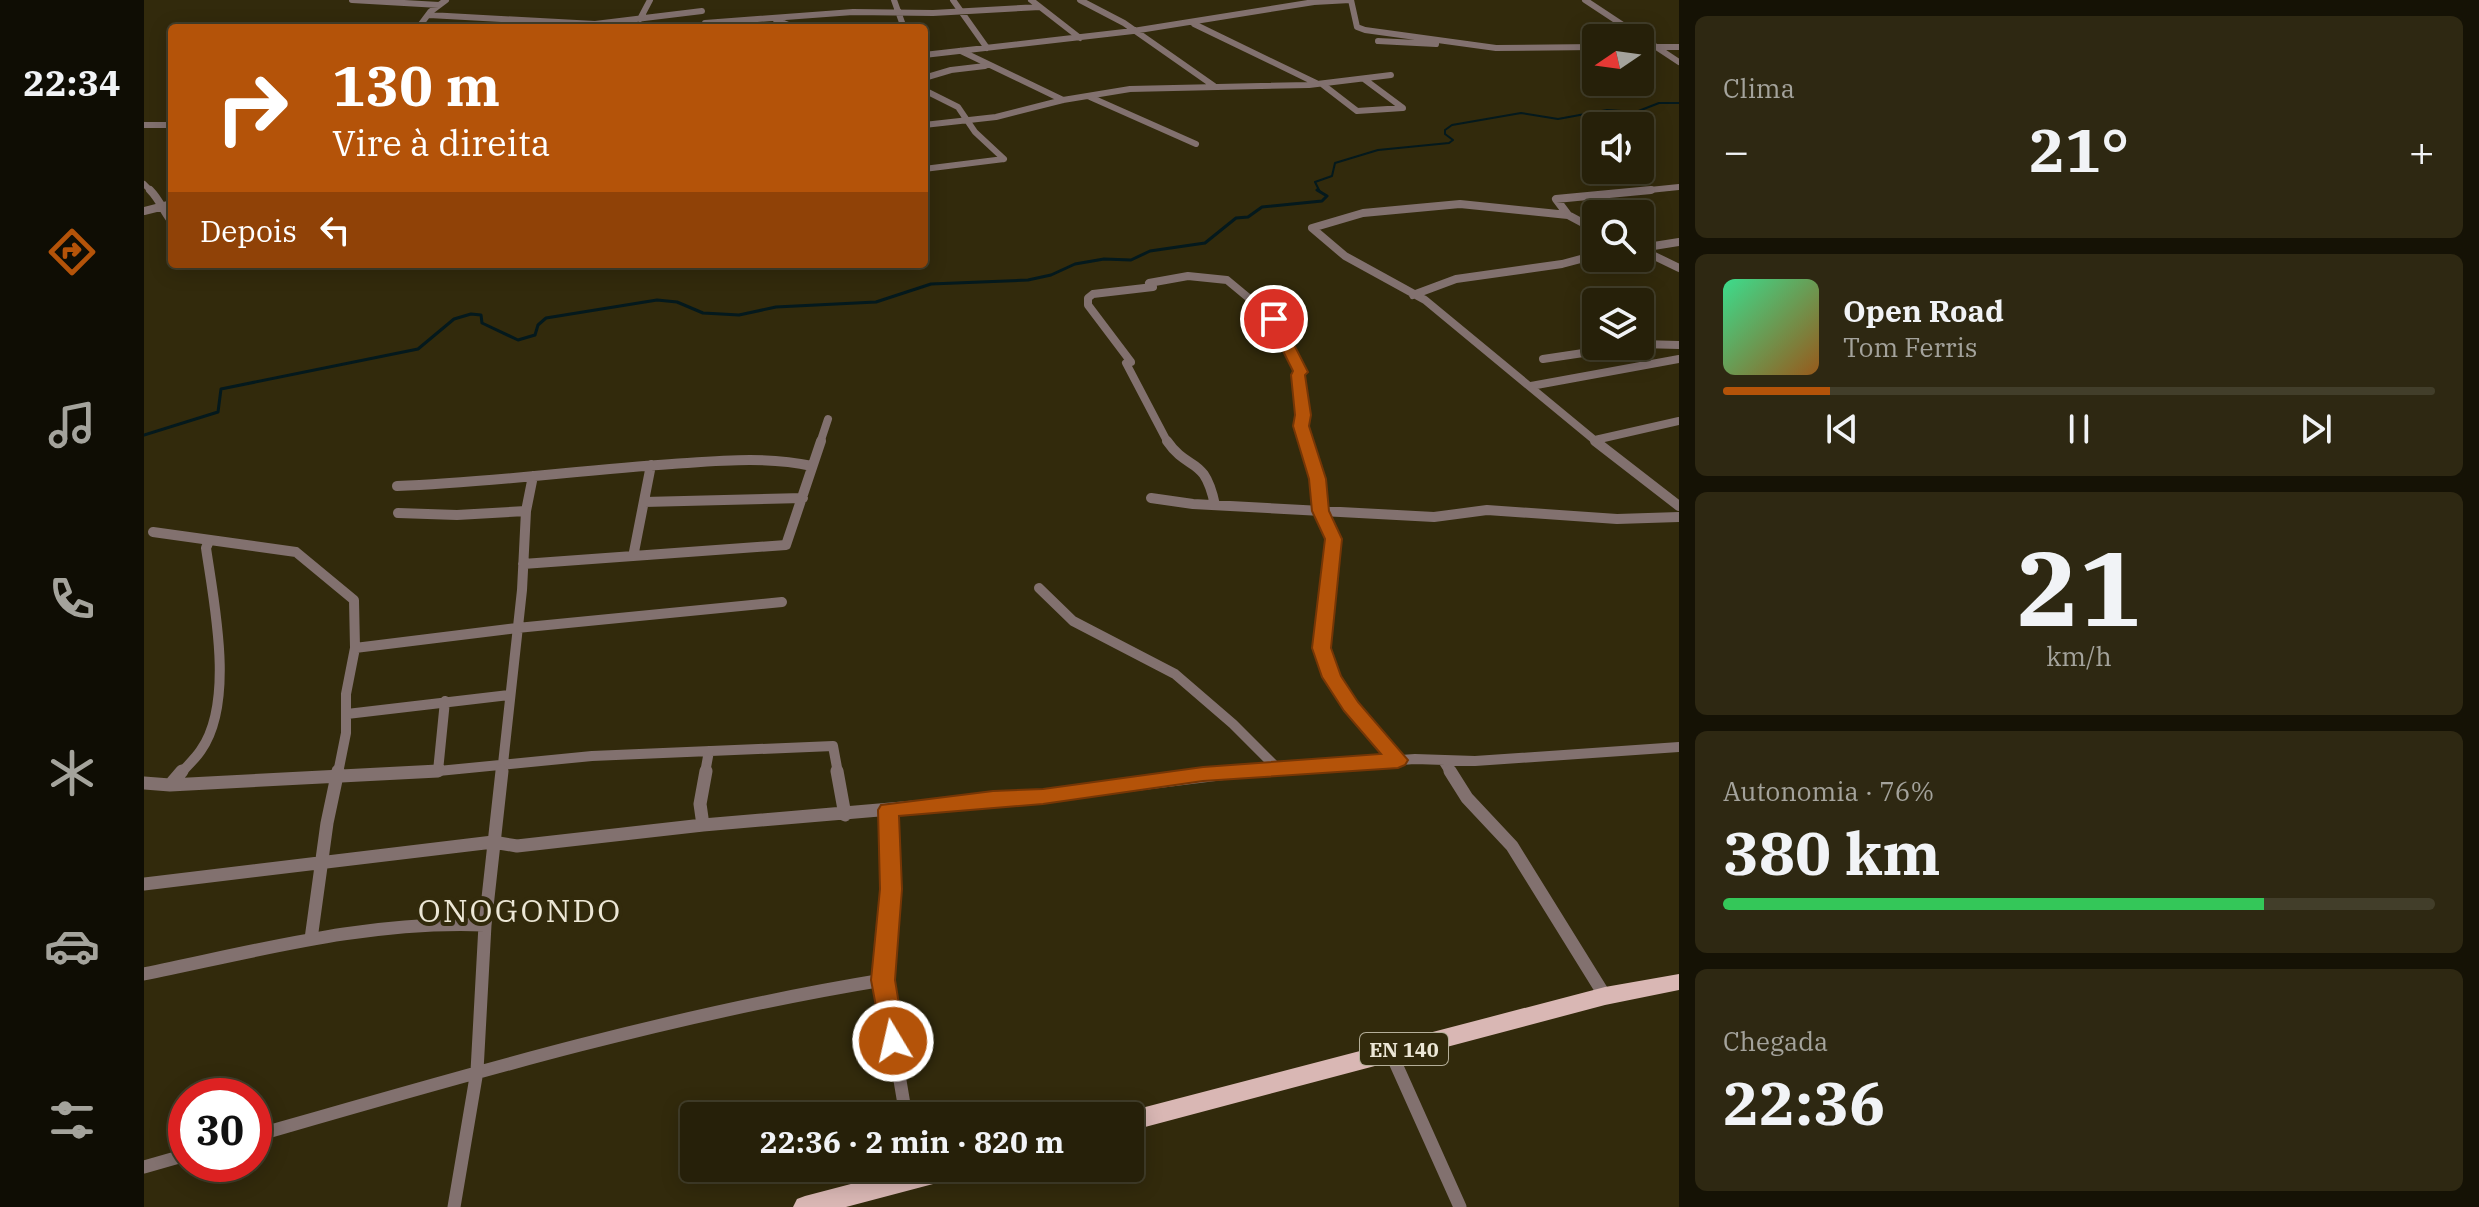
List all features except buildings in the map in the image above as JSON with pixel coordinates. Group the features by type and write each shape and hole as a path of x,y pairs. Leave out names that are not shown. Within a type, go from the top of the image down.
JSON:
{"main road":[{"name":"EN 140","path":"1144,1117 1605,996 1679,982"},
{"path":"805,1207 889,1182"}],"street":[{"path":"352,0 439,5"},
{"path":"421,24 446,0"},
{"path":"640,19 650,0"},
{"path":"704,24 702,11 705,0"},
{"path":"894,0 902,24"},
{"path":"953,0 987,48"},
{"path":"1031,0 1080,38"},
{"path":"1080,0 1108,13 1214,86"},
{"path":"928,55 1080,38 1314,2 1350,0 1359,28 1470,45"},
{"path":"1585,0 1679,62"},
{"path":"723,24 853,12 1040,7"},
{"path":"429,15 595,24 702,11"},
{"path":"772,19 785,24"},
{"path":"1191,23 1320,84 1357,111 1403,108 1364,79"},
{"path":"1378,41 1512,48 1582,47"},
{"path":"1654,47 1679,47"},
{"path":"961,51 1063,100"},
{"path":"928,77 951,70 987,66"},
{"path":"928,125 1012,114 1063,100 1146,88 1320,84 1391,75"},
{"path":"928,92 951,102 983,140 1004,159 928,168"},
{"path":"1090,97 1196,144"},
{"path":"144,125 168,125"},
{"path":"144,184 161,201 168,216"},
{"path":"1568,215 1556,199 1679,187"},
{"path":"144,211 168,204"},
{"path":"1582,222 1568,215 1460,204 1363,213 1312,228 1345,256 1425,300 1679,506"},
{"path":"1654,246 1679,242"},
{"path":"1654,256 1679,268"},
{"path":"1413,295 1456,279 1582,259"},
{"path":"1215,505 1210,481 1203,470 1169,445 1126,363 1131,362 1088,305 1088,298 1093,294 1153,287 1149,283 1171,277 1214,277 1238,287 1274,319 1301,372 1298,375 1303,415 1301,426 1318,479 1320,511 1333,539 1322,648 1332,677 1351,707 1398,760"},
{"path":"1654,344 1679,345"},
{"path":"1543,359 1582,353"},
{"path":"1531,386 1679,359"},
{"path":"523,564 634,552 674,553 696,549 786,545 828,419"},
{"path":"1595,440 1679,421"},
{"path":"397,486 462,484 734,460 794,462 812,466"},
{"path":"634,552 651,465"},
{"path":"454,1207 477,1071 485,925 517,628 526,511 533,476"},
{"path":"644,502 803,498"},
{"path":"1151,498 1215,505 1434,517 1487,510 1617,519 1679,517"},
{"path":"398,513 469,515 526,511"},
{"path":"153,532 187,534 209,541 296,552 354,600 355,648 346,694 347,714 338,778 327,823 311,939"},
{"path":"170,785 203,748 221,695 218,627 206,548 209,541"},
{"path":"1039,588 1073,621 1175,674 1233,724 1277,768"},
{"path":"355,648 517,628 782,602"},
{"path":"347,714 509,695"},
{"path":"438,771 445,701"},
{"path":"144,783 170,785 338,778 501,764 833,746 845,815"},
{"path":"144,884 280,866 322,866 493,842 517,846 703,825 845,815 993,798 1043,796 1203,774 1398,760 1444,762 1679,747"},
{"path":"703,825 700,804 709,751"},
{"path":"1444,762 1467,798 1512,846 1605,996"},
{"path":"888,810 891,889 883,980 904,1102"},
{"path":"144,974 311,939 420,924 459,922 485,925"},
{"path":"272,1131 477,1071 783,995 883,980"},
{"path":"1391,1053 1460,1207"},
{"path":"144,1167 168,1160"}],"waterway":[{"path":"1320,192 1315,182 1332,176 1335,163 1378,150 1449,143 1453,140 1445,134 1445,130 1452,125 1521,113 1558,119 1607,110 1636,112 1659,103 1679,103"},
{"path":"144,435 218,412 221,389 418,349 454,319 471,314 481,315 482,323 518,340 535,335 538,325 546,318 657,300 677,302 703,313 739,315 776,307 876,302 931,284 1028,280 1051,275 1075,264 1104,259 1131,260 1150,251 1205,243 1236,218 1248,217 1262,207 1322,201 1327,196 1320,192"}],"district":[{"name":"ONOGONDO","path":"520,910"}],"route":[{"path":"893,1041 883,980 891,889 888,810 993,798 1043,796 1203,774 1398,760 1351,707 1332,677 1322,648 1333,539 1328,522 1320,511 1318,479 1301,426 1303,415 1298,375 1301,372 1274,319"}]}
